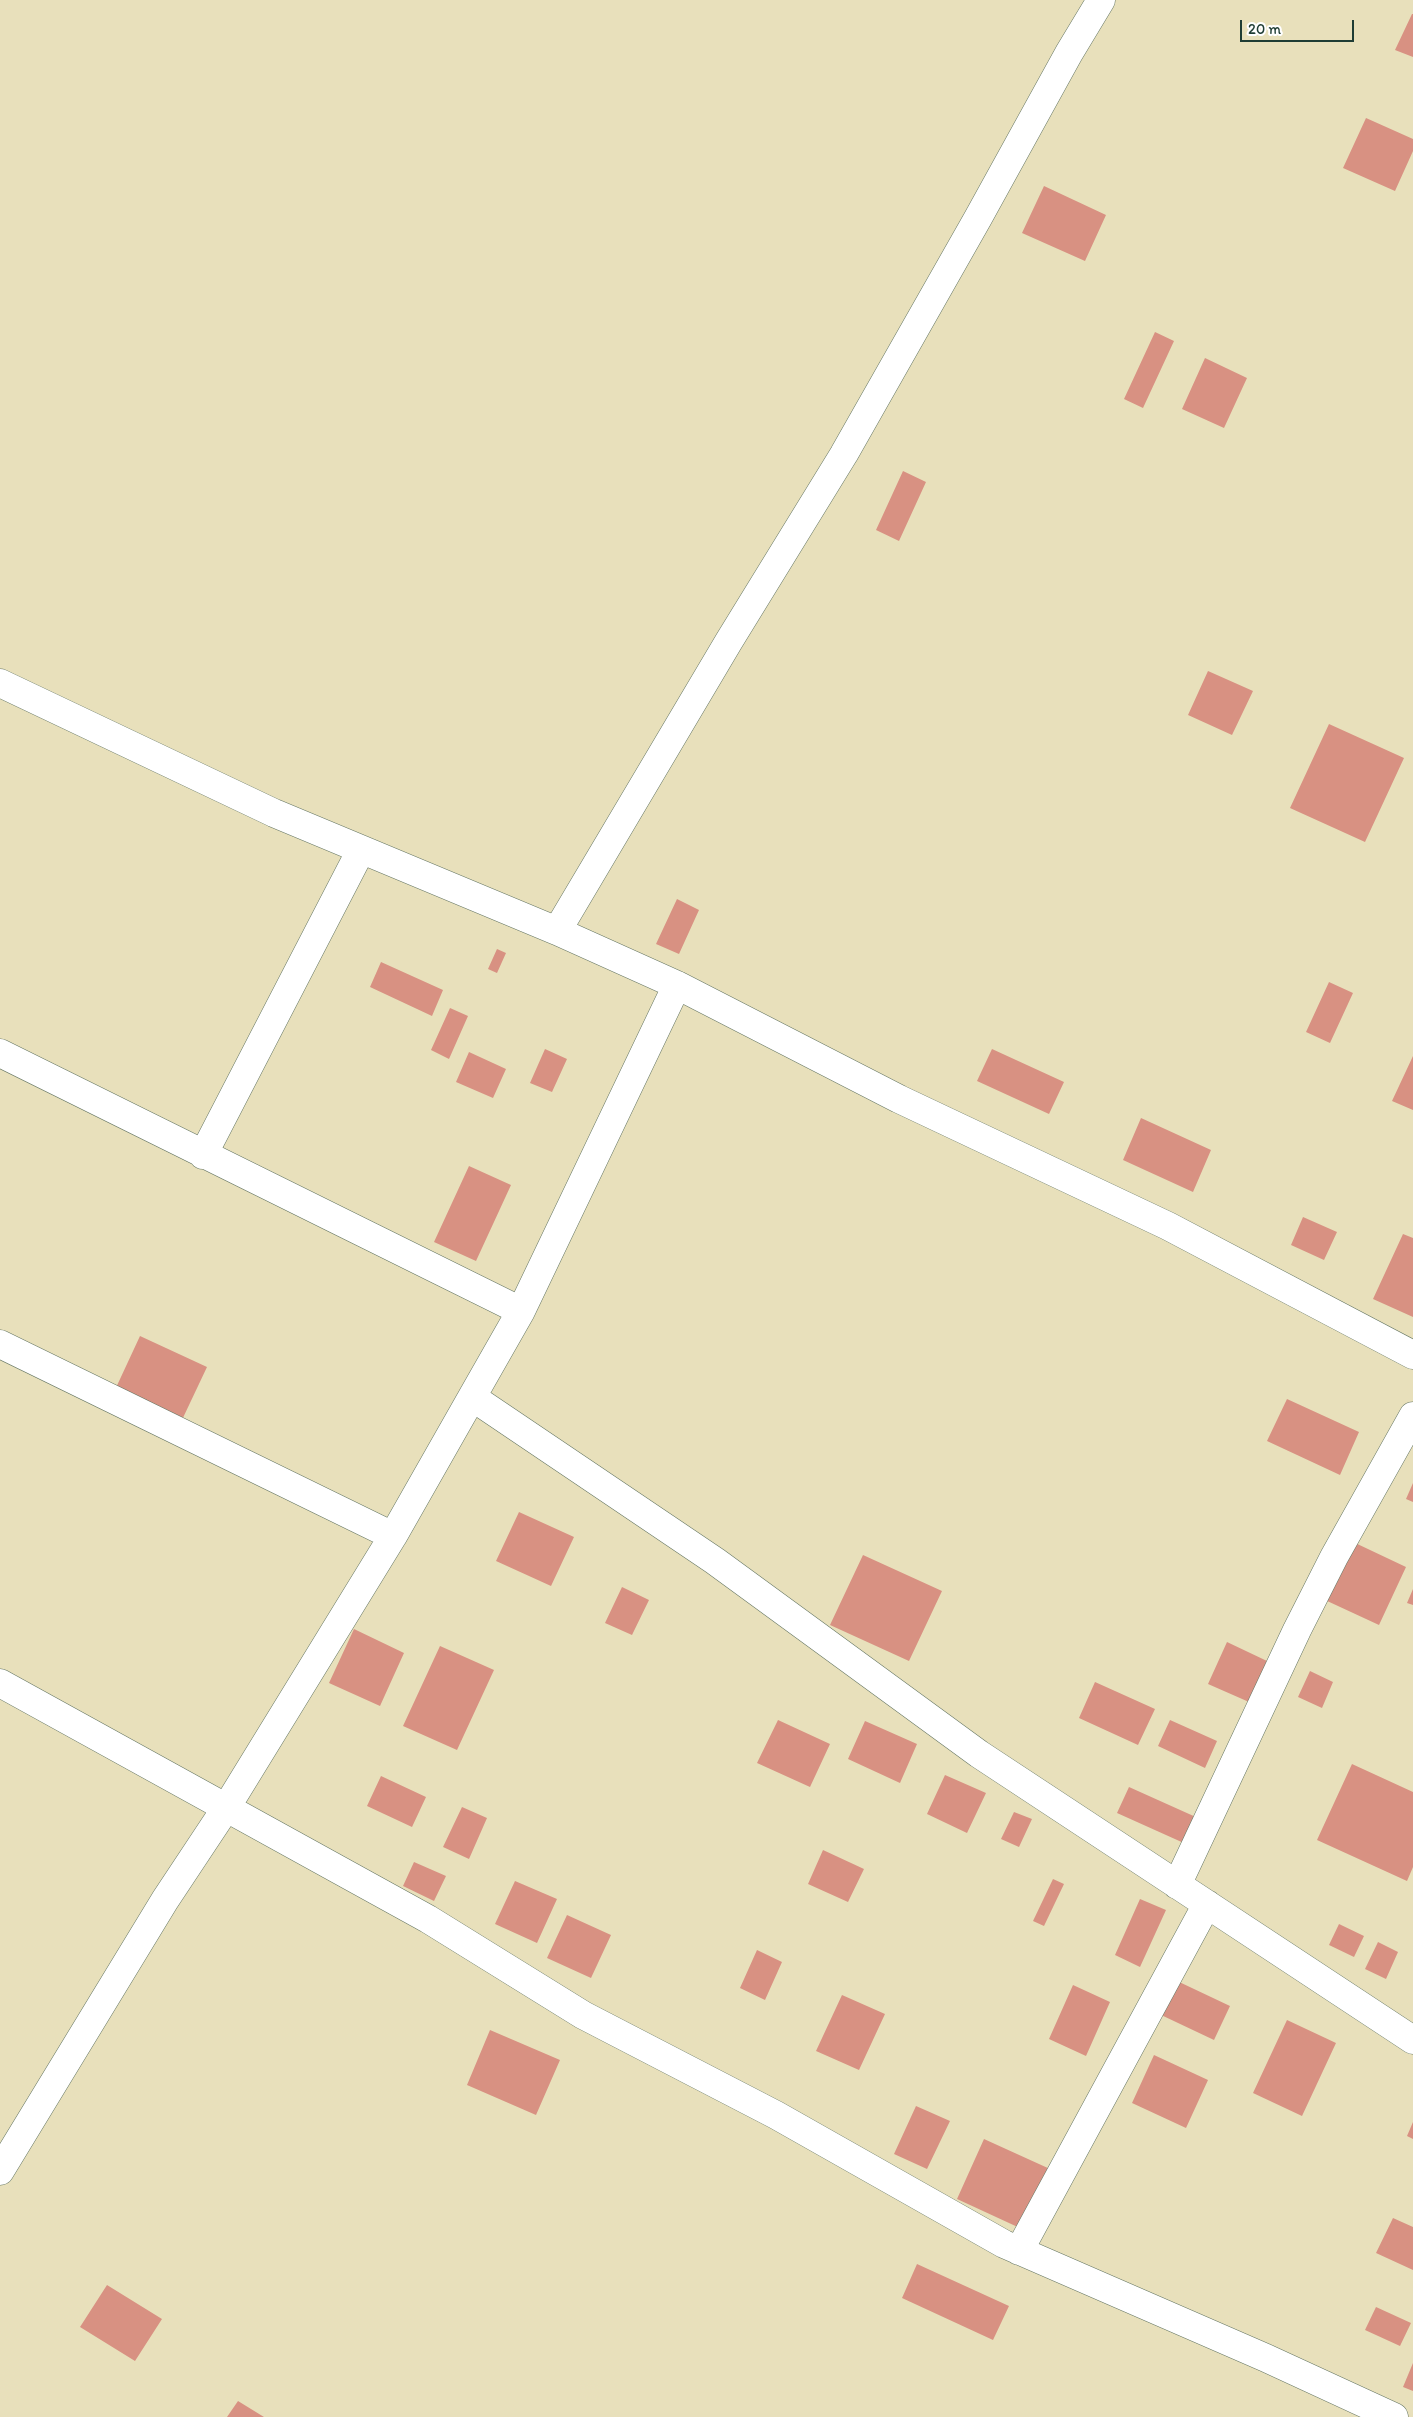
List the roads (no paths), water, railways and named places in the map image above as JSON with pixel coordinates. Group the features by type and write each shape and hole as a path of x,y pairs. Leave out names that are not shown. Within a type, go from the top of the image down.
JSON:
{"street":[{"path":"557,931 735,632 844,454 1069,53 1101,0"},
{"path":"0,683 274,813 557,931 677,985 899,1099 1168,1226 1413,1356"},
{"path":"203,1155 361,850"},
{"path":"0,2171 165,1900 226,1808 393,1536 521,1311 677,985"},
{"path":"0,1052 203,1155 521,1311"},
{"path":"0,1344 393,1536"},
{"path":"472,1397 715,1562 979,1754 1413,2040"},
{"path":"1177,1885 1297,1630 1334,1557 1413,1416"},
{"path":"0,1682 428,1919 583,2015 776,2115 1019,2251 1266,2358 1394,2417"},
{"path":"1019,2251 1207,1904"}]}
